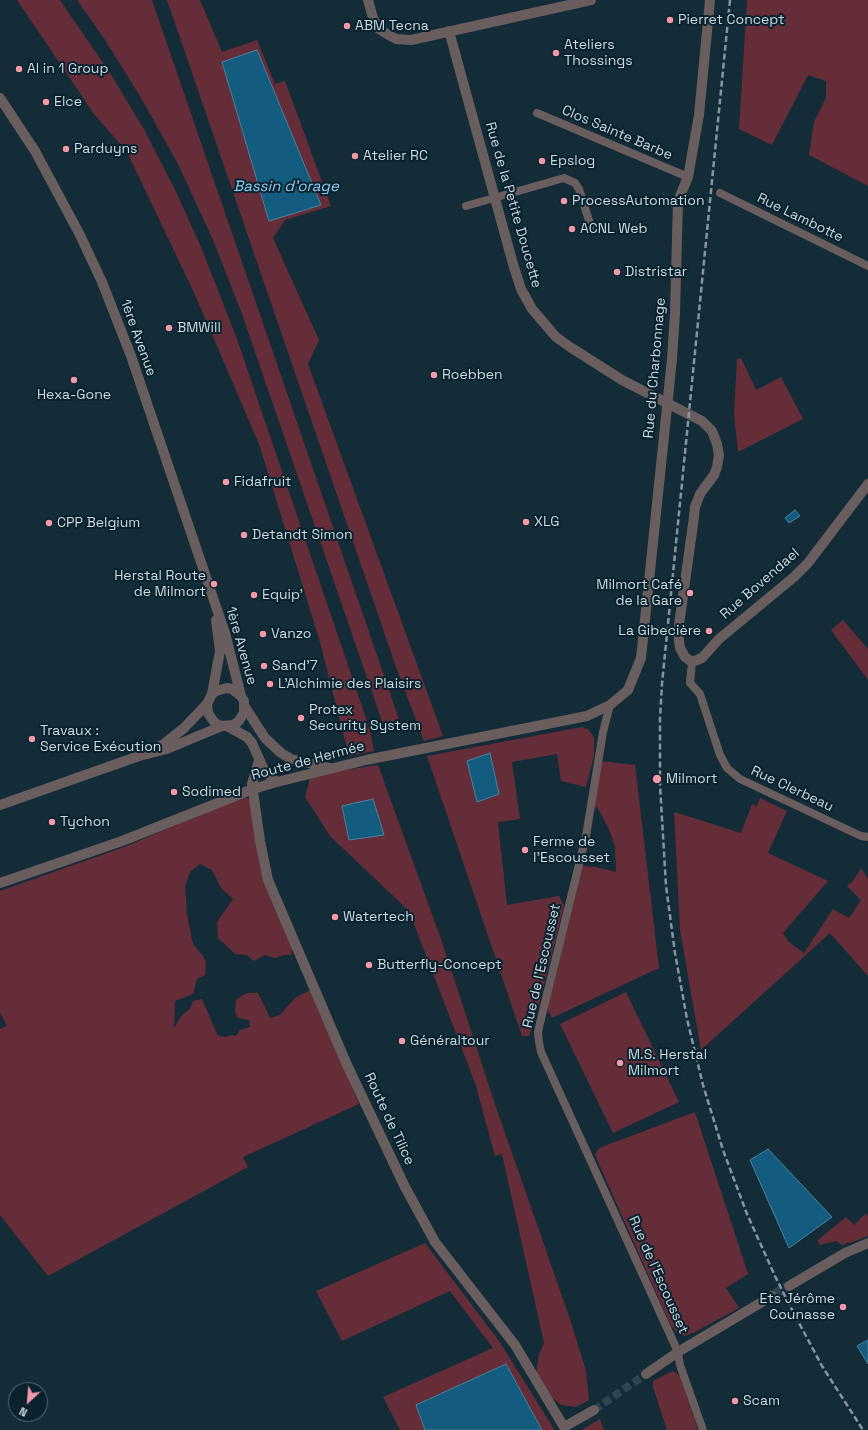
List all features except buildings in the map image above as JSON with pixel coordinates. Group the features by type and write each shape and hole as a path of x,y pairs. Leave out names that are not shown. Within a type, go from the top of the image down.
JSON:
{"street":[{"path":"368,0 379,28 396,39 411,40 591,0"},
{"name":"Rue du Charbonnage","path":"628,690 641,658 672,359 675,313 678,201 688,177 699,115 710,0"},
{"name":"Rue de la Petite Doucette","path":"449,31 513,264 521,289 532,309 556,337 565,344 622,380 702,421 712,431 719,455 717,467 714,475 700,494 695,507 678,632 680,648 685,657 692,662"},
{"name":"1ère Avenue","path":"0,98 35,151 58,191 102,282 131,356 231,655 245,707 265,738 281,753 291,759 332,768"},
{"name":"Clos Sainte Barbe","path":"537,113 688,177"},
{"path":"466,206 564,178 576,183 592,230"},
{"name":"Rue Lambotte","path":"720,193 868,266"},
{"name":"Rue Bovendael","path":"692,662 702,658 719,639 776,593 808,563 868,484"},
{"name":"1ère Avenue","path":"139,756 164,744 184,728 207,704 212,694 220,651 214,604"},
{"name":"Rue Clerbeau","path":"692,662 690,683 700,694 720,755 731,772 740,780 861,836 868,837"},
{"name":"1ère Avenue","path":"212,694 221,689 227,688 232,689 241,696"},
{"name":"Route de Hermée","path":"0,883 122,841 253,789 332,768 432,746 587,716 610,705 628,690"},
{"path":"207,704 208,713 216,724 225,726 246,737 252,743 265,772 277,782"},
{"name":"Rue de l'Escousset","path":"610,705 603,732 586,836 540,1023 538,1032 539,1042 541,1052 678,1352 680,1365 703,1430"},
{"name":"1ère Avenue","path":"139,756 167,749 238,722 242,718 245,707"},
{"path":"0,805 139,756"},
{"path":"291,759 294,771 292,778"},
{"path":"253,789 252,784 259,760"},
{"name":"Route de Tilice","path":"253,789 260,841 268,880 348,1064 405,1187 434,1242 515,1345 564,1428"},
{"path":"789,1286 845,1252 868,1243"},
{"path":"646,1374 678,1352 772,1296"},
{"path":"564,1428 594,1410"}],"shaded area":[{"path":"17,0 60,0 112,76 145,131 176,192 201,247 237,339 370,730 374,751 349,756 319,639 259,444 196,297 127,152 94,114"},
{"path":"77,0 152,0 402,728 386,733 242,314 213,240 178,164 140,96 105,40"},
{"path":"167,0 200,0 222,52 257,40 275,84 285,81 331,206 285,220 273,238 319,340 308,364 443,736 424,741 396,667"},
{"path":"747,0 868,0 868,186 809,155 814,122 826,98 826,81 808,75 772,145 739,129"},
{"path":"741,358 756,390 781,377 803,419 738,452 734,414 737,359"},
{"path":"843,620 868,649 868,680 831,630"},
{"path":"582,727 589,730 594,738 594,755 586,787 561,781 557,754 512,762 520,819 498,822 507,905 559,896 564,906 538,1008 529,1036 522,1036 427,756"},
{"path":"600,761 635,765 659,968 552,1018 547,1009 582,866 596,867 616,872 615,846 608,827 597,807 593,807"},
{"path":"378,765 441,939 495,1104 571,1322 586,1371 589,1400 576,1407 561,1405 547,1393 536,1374 539,1354 544,1343 502,1154 495,1156 475,1083 409,911 330,836 305,797 310,778 339,771"},
{"path":"241,797 248,798 256,808 268,880 294,940 291,955 283,955 275,958 265,955 254,961 247,955 235,954 218,938 217,922 233,899 221,888 212,870 200,864 190,872 185,886 187,915 193,944 206,962 205,975 197,979 193,994 175,1001 174,1028 181,1016 190,1009 193,1001 202,999 218,1036 236,1036 240,1030 250,1027 249,1020 238,1018 235,1011 236,1000 246,993 258,993 270,1018 280,1015 295,998 310,990 359,1104 243,1157 248,1167 48,1276 0,1215 0,1029 7,1026 0,1013 0,891 127,846"},
{"path":"760,798 787,811 768,853 828,881 783,933 789,942 804,953 833,909 849,918 861,900 847,886 853,881 861,868 868,879 868,976 830,933 701,1050 680,930 674,812 741,833 752,804 757,806"},
{"name":"M.S. Herstal Milmort","path":"626,992 679,1102 613,1133 560,1024"},
{"path":"695,1112 748,1274 726,1288 739,1308 695,1332 684,1336 671,1326 595,1155 599,1148"},
{"path":"865,1214 868,1216 868,1236 850,1243 848,1242 843,1246 837,1241 819,1245 818,1240 846,1217 854,1225"},
{"path":"425,1243 499,1341 554,1430 542,1430 506,1364 416,1405 425,1430 400,1430 383,1397 493,1348 450,1291 342,1341 316,1291"},
{"path":"673,1371 680,1376 698,1430 667,1430 653,1387 653,1381"},
{"path":"600,1419 604,1430 583,1430 583,1429"}],"water":[{"name":"Bassin d'orage","path":"257,50 321,205 269,221 222,62"},
{"path":"795,510 800,516 789,523 785,518"},
{"path":"490,753 499,794 477,802 467,761"},
{"path":"373,799 384,835 349,840 342,806"},
{"path":"768,1149 832,1217 789,1248 750,1160"},
{"path":"868,1340 868,1364 857,1346"},
{"path":"506,1364 542,1430 425,1430 416,1405"}],"tunnel":[{"path":"772,1296 789,1286"},
{"path":"594,1410 646,1374"}],"railway":[{"path":"730,0 662,684 660,718 660,785 666,886 675,953 687,1019 703,1085 723,1150 747,1214 775,1276 822,1366 863,1430"}],"place":[{"name":"Pierret Concept","path":"670,20"},
{"name":"ABM Tecna","path":"347,26"},
{"name":"Ateliers Thossings","path":"556,53"},
{"name":"Al in 1 Group","path":"19,69"},
{"name":"Elce","path":"46,102"},
{"name":"Parduyns","path":"66,149"},
{"name":"Atelier RC","path":"355,156"},
{"name":"Epslog","path":"542,161"},
{"name":"ProcessAutomation","path":"564,201"},
{"name":"ACNL Web","path":"572,229"},
{"name":"Distristar","path":"617,272"},
{"name":"BMWill","path":"169,328"},
{"name":"Roebben","path":"434,375"},
{"name":"Hexa-Gone","path":"74,380"},
{"name":"Fidafruit","path":"226,482"},
{"name":"XLG","path":"526,522"},
{"name":"CPP Belgium","path":"49,523"},
{"name":"Detandt Simon","path":"244,535"},
{"name":"Herstal Route de Milmort","path":"214,584"},
{"name":"Milmort Café de la Gare","path":"690,593"},
{"name":"Equip'","path":"254,595"},
{"name":"La Gibecière","path":"709,631"},
{"name":"Vanzo","path":"263,634"},
{"name":"Sand'7","path":"264,666"},
{"name":"L'Alchimie des Plaisirs","path":"270,684"},
{"name":"Protex Security System","path":"301,718"},
{"name":"Travaux : Service Exécution","path":"32,739"},
{"name":"Milmort","path":"657,779"},
{"name":"Sodimed","path":"174,792"},
{"name":"Tychon","path":"52,822"},
{"name":"Ferme de l'Escousset","path":"525,850"},
{"name":"Watertech","path":"335,917"},
{"name":"Butterfly-Concept","path":"369,965"},
{"name":"Généraltour","path":"402,1041"},
{"name":"M.S. Herstal Milmort","path":"620,1063"},
{"name":"Ets Jérôme Counasse","path":"843,1307"},
{"name":"Scam","path":"735,1401"}]}
